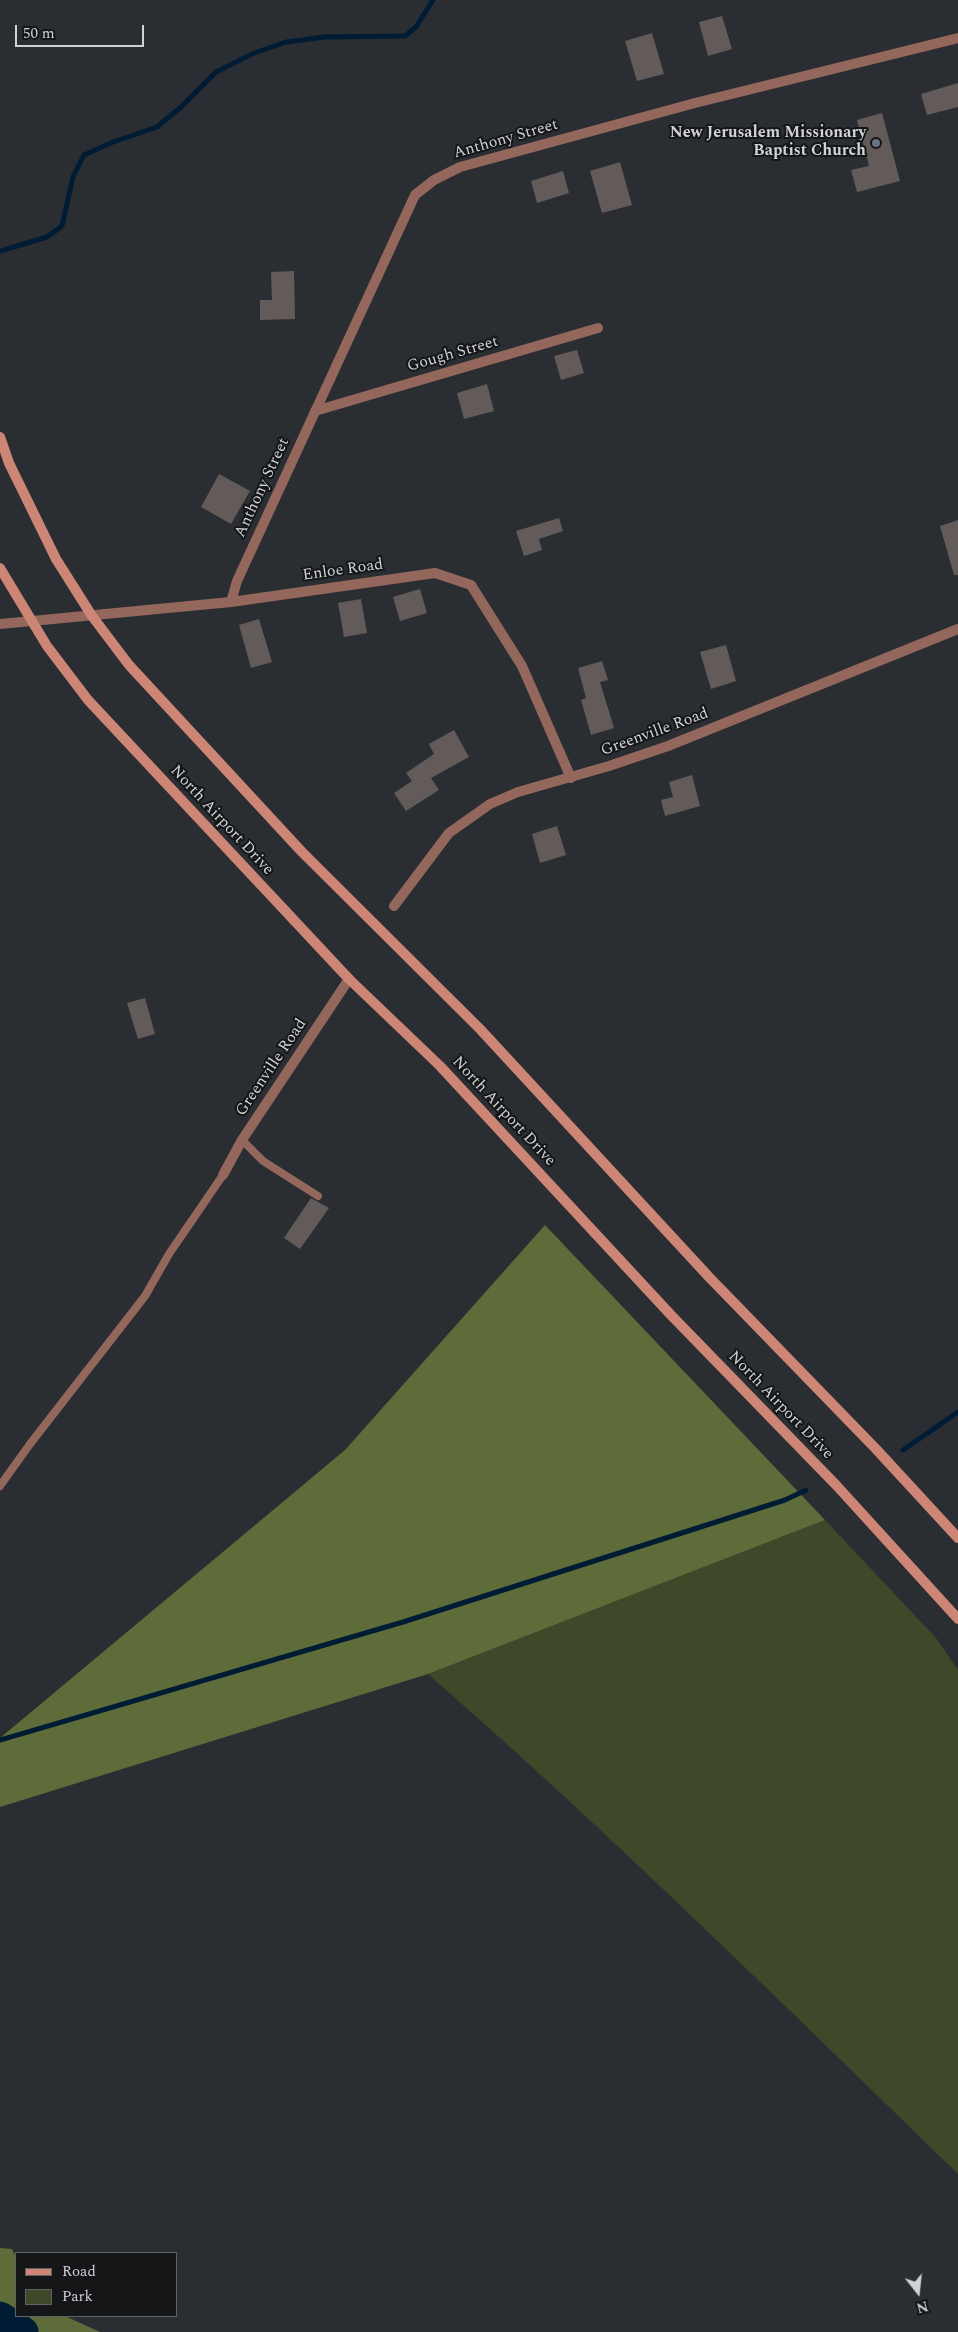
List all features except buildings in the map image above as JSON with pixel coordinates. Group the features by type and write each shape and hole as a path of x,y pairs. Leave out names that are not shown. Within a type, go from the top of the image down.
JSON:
{"main road":[{"path":"0,438 17,479 56,559 92,616 129,666 296,845 480,1029 709,1277 876,1448 958,1538"},
{"name":"North Airport Drive","path":"0,568 31,621 88,700 349,979 440,1066 670,1314 837,1486 958,1619"}],"street":[{"name":"Anthony Street","path":"231,602 237,581 415,196 434,180 460,167 695,103 958,38"},
{"name":"Gough Street","path":"315,411 598,328"},
{"name":"Enloe Road","path":"0,624 231,602 435,573 471,585 522,666 571,778"},
{"name":"Greenville Road","path":"394,906 440,844 465,821 503,798 668,746 958,629"},
{"name":"Greenville Road","path":"223,1175 242,1140 349,979"}],"lane":[{"path":"242,1140 263,1161 318,1196"},
{"path":"0,1486 42,1428 145,1296 169,1254 223,1175"}],"green space":[{"path":"545,1225 825,1520 428,1674 0,1807 0,1738 345,1450"},
{"path":"825,1520 936,1638 958,1670 958,2174 630,1858 428,1674"},
{"path":"0,2248 12,2249 15,2256 15,2317 67,2317 100,2332 0,2332"}],"waterway":[{"path":"0,251 47,237 62,226 73,177 84,155 113,142 157,127 181,107 216,72 254,53 286,42 325,37 405,36 416,27 433,0"},
{"path":"903,1450 958,1412"},
{"path":"0,1740 403,1622 785,1500 806,1490"},
{"path":"0,2317 23,2332"}],"place":[{"name":"New Jerusalem Missionary Baptist Church","path":"876,143"}]}
